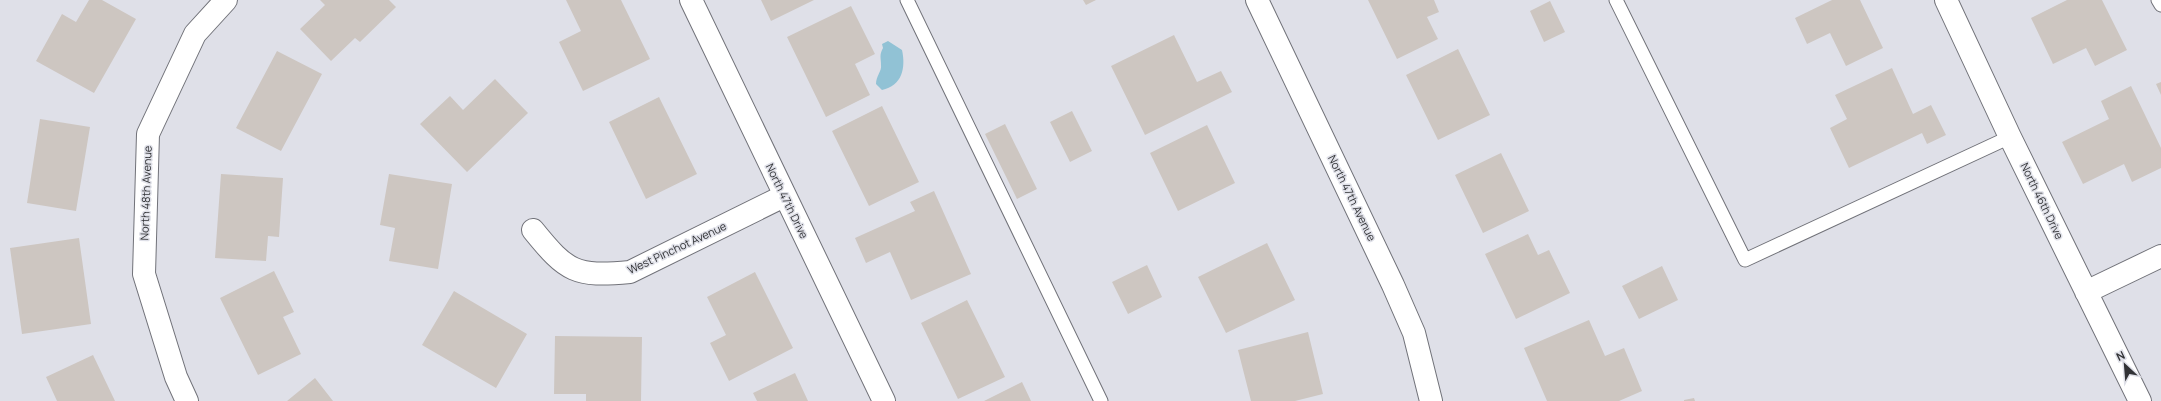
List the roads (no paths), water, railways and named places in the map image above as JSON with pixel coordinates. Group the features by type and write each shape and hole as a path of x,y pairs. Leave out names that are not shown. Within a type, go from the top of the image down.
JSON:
{"street":[{"name":"North 48th Avenue","path":"187,401 176,377 144,274 148,134 195,34 226,0"},
{"name":"North 47th Drive","path":"691,0 784,196 884,401"},
{"name":"North 47th Avenue","path":"1257,0 1393,285 1414,333 1431,401"},
{"name":"North 46th Drive","path":"1946,0 2010,137 2140,401"},
{"name":"West Pinchot Avenue","path":"533,230 553,255 573,270 602,275 630,272 784,196"},
{"path":"2086,292 2161,256"}],"lane":[{"path":"907,0 1101,401"},
{"path":"1616,0 1745,260 2010,137"},
{"path":"2158,0 2161,5"}],"water":[{"path":"888,41 902,50 903,70 894,85 882,90 876,84 876,81 881,67 882,44"}]}
